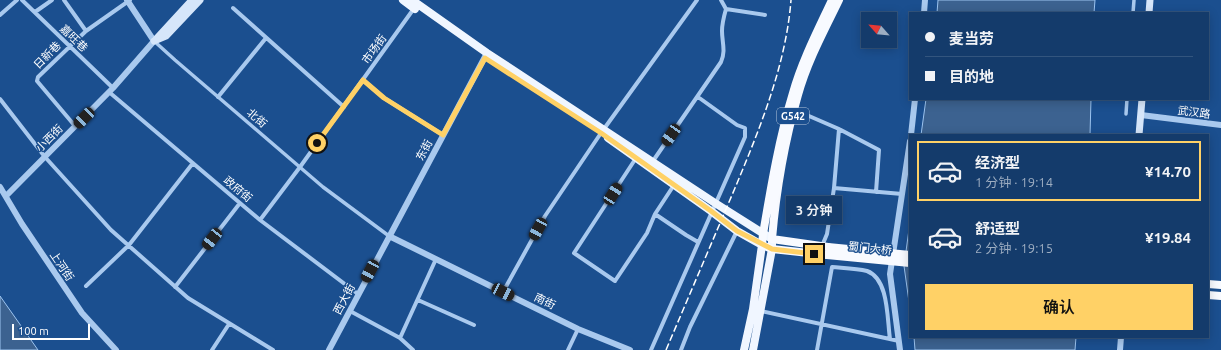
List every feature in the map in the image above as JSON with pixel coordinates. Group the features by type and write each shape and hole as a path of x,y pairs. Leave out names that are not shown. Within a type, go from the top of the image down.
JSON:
{"highway":[{"name":"G542","path":"762,245 775,164 792,93 816,33 832,2"},
{"name":"G542","path":"772,239 774,213 798,94 824,29 832,2"},
{"path":"772,239 826,249"},
{"path":"762,245 772,249 826,249"},
{"name":"蜀门大桥","path":"826,249 909,255"},
{"name":"蜀门大桥","path":"826,249 909,263"},
{"path":"1209,284 1221,285"},
{"path":"1209,295 1221,296"}],"main road":[{"path":"154,41 192,0"},
{"path":"154,41 166,36 200,0"},
{"path":"403,0 415,4 486,56 603,131 653,161 772,239 772,249 753,350"},
{"path":"1148,12 1150,0"},
{"path":"1139,134 1142,100"},
{"path":"603,131 636,158 737,231 762,245 753,309 744,350"}],"street":[{"path":"0,15 17,0"},
{"name":"嘉旺巷","path":"22,0 111,90"},
{"path":"35,12 52,0"},
{"path":"64,0 86,31"},
{"path":"503,292 545,216 696,0"},
{"path":"653,161 698,97 723,58 724,50 722,31 726,9 721,0"},
{"path":"924,12 925,0"},
{"path":"1133,12 1134,0"},
{"name":"日新巷","path":"75,126 37,81 38,77 86,31 128,1"},
{"name":"北街","path":"128,1 154,41 175,60 323,187 389,236"},
{"name":"市场街","path":"260,220 363,80 415,4"},
{"path":"233,8 344,106"},
{"path":"726,9 764,15"},
{"path":"218,97 266,38"},
{"name":"小西街","path":"6,196 111,90 154,41"},
{"name":"东街","path":"389,236 486,56"},
{"path":"363,80 384,98 443,135"},
{"name":"政府街","path":"111,90 260,220 358,294"},
{"path":"651,350 711,211 745,137 745,128 737,125 698,97"},
{"path":"0,99 45,157 111,230 188,298 273,350"},
{"path":"911,134 916,100"},
{"path":"1126,114 1127,100"},
{"name":"武汉路","path":"1141,115 1221,125"},
{"path":"808,116 839,129 879,150 876,192"},
{"path":"826,249 834,188 839,129"},
{"path":"900,350 890,274 909,148"},
{"path":"636,158 574,254 615,280 648,234 655,214 674,184"},
{"path":"86,286 129,245 193,163"},
{"name":"上河街","path":"0,187 22,224 82,313 116,350"},
{"path":"834,188 902,194"},
{"path":"175,287 240,203"},
{"path":"655,214 698,242"},
{"path":"680,350 737,231"},
{"name":"南街","path":"389,236 578,329 630,350"},
{"name":"西大街","path":"329,350 389,236"},
{"path":"400,338 436,259"},
{"path":"817,350 832,267 865,271 877,278 883,288 890,339"},
{"path":"418,300 474,325"},
{"path":"350,311 400,338 413,350"},
{"path":"761,311 899,341"},
{"path":"212,350 229,324"},
{"path":"568,350 578,329"},
{"path":"1120,350 1121,338"}],"water":[{"path":"938,0 1095,0 1094,12 937,12"},
{"path":"926,100 1091,100 1090,134 921,134"},
{"path":"909,229 909,302 904,266"},
{"path":"0,296 38,350 0,350"},
{"path":"914,338 1076,338 1075,350 915,350"}],"railway":[{"path":"666,350 754,142 778,72 784,48 791,0"}],"route":[{"path":"317,143 363,80 384,98 443,135 485,58 601,133 737,231 772,249 814,254"}]}
